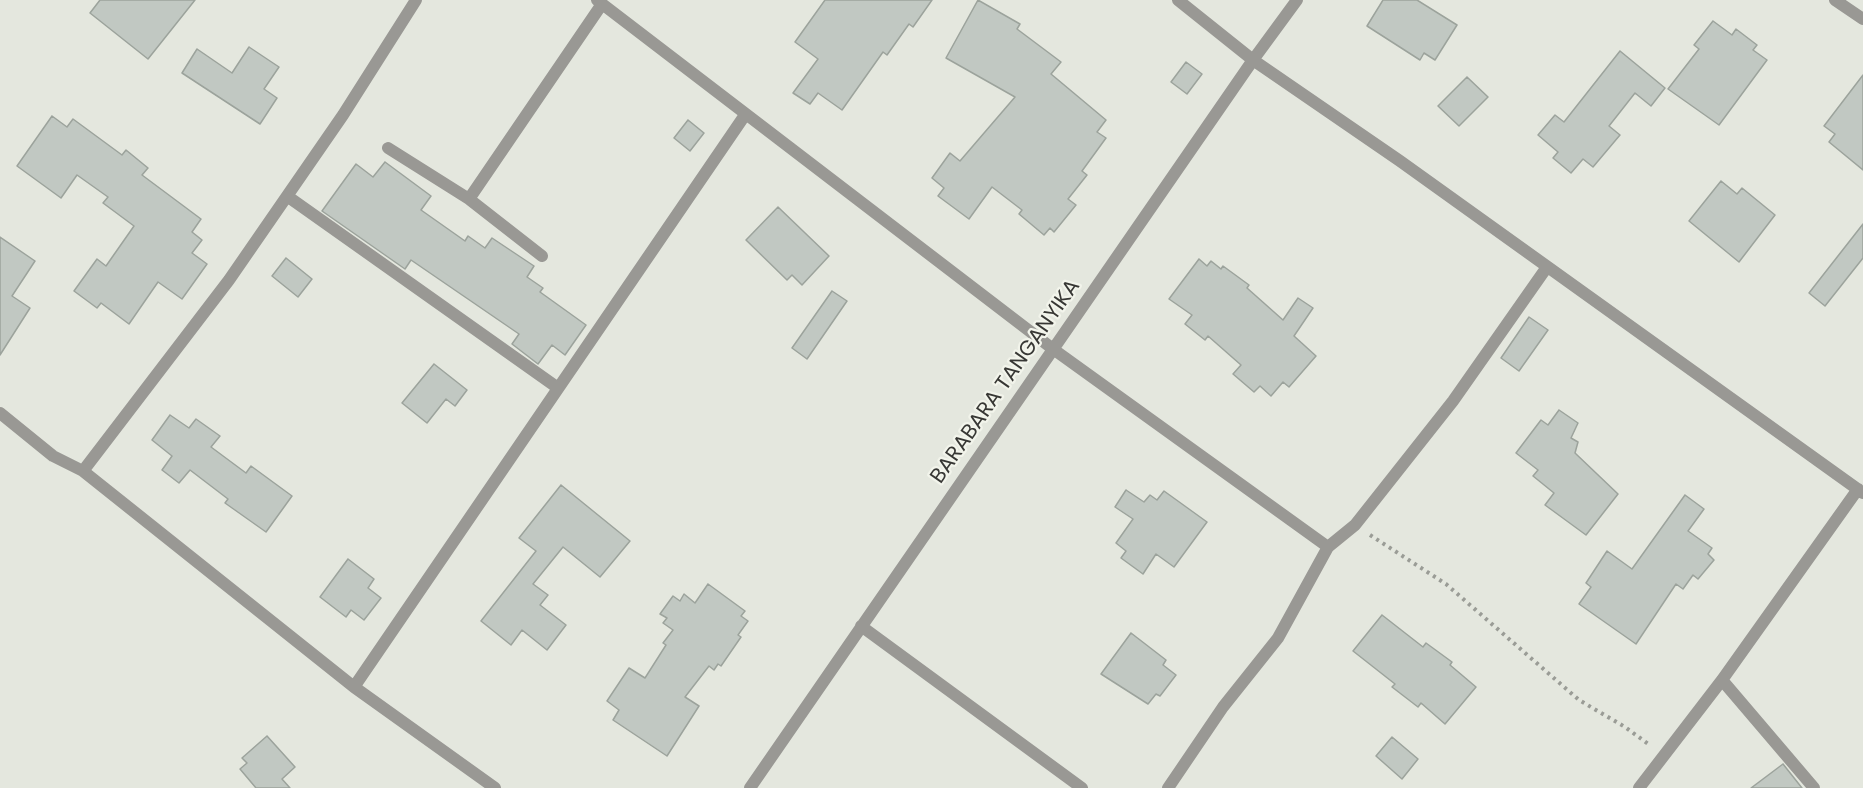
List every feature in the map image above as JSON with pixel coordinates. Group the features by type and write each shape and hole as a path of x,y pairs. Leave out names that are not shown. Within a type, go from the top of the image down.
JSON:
{"street":[{"path":"83,471 229,280 343,115 416,0"},
{"path":"1178,0 1252,60 1400,161 1861,491 1722,680 1639,788"},
{"name":"BARABARA TANGANYIKA","path":"750,788 1252,60 1297,0"},
{"path":"1835,0 1863,20"},
{"path":"469,200 600,2 1053,349 1328,547"},
{"path":"354,687 745,115"},
{"path":"388,148 469,200 542,256"},
{"path":"287,196 558,388"},
{"path":"1168,788 1224,707 1278,638 1328,547 1355,525 1453,401 1546,267"},
{"path":"0,413 53,456 83,471 354,687 495,788"},
{"path":"861,626 1081,787"},
{"path":"1722,680 1814,788"}],"path":[{"path":"1355,525 1446,584 1579,700 1625,727 1664,756"}],"building":[{"path":"100,0 195,0 148,59 90,13"},
{"path":"825,0 932,0 913,27 909,24 887,55 883,52 842,110 818,93 810,104 793,93 818,59 795,42"},
{"path":"978,0 1020,24 1017,29 1061,62 1051,74 1106,120 1097,132 1106,138 1082,171 1087,175 1068,199 1076,205 1054,232 1050,228 1044,235 1019,214 1022,210 992,187 969,219 938,196 944,188 932,178 950,153 960,161 1015,97 946,58"},
{"path":"1383,0 1417,0 1457,25 1435,60 1424,53 1420,60 1367,26"},
{"path":"1713,21 1732,35 1736,29 1757,45 1753,50 1767,60 1719,125 1668,89 1699,49 1694,45"},
{"path":"249,47 279,67 264,89 277,98 260,124 182,73 197,49 232,73"},
{"path":"1620,51 1665,88 1651,106 1635,93 1609,126 1620,135 1593,167 1583,159 1571,173 1553,158 1558,152 1538,135 1555,115 1564,122"},
{"path":"1186,62 1202,74 1187,94 1171,82"},
{"path":"1863,75 1863,170 1829,142 1835,134 1824,126"},
{"path":"1467,77 1488,97 1459,126 1438,106"},
{"path":"52,116 67,127 73,119 122,155 126,150 148,168 142,175 201,219 192,232 202,240 192,253 207,264 182,299 158,282 129,324 101,303 97,308 74,291 97,259 106,266 134,226 103,203 108,197 77,175 61,198 17,166"},
{"path":"688,120 704,133 690,151 674,138"},
{"path":"385,162 431,196 421,210 465,241 468,236 485,248 492,238 534,266 527,277 543,288 540,292 586,325 565,355 552,345 538,364 512,344 519,334 411,260 405,269 322,211 356,164 373,177"},
{"path":"1721,181 1737,194 1742,188 1775,215 1739,262 1689,221"},
{"path":"778,207 829,256 802,285 792,275 787,280 746,240"},
{"path":"1863,224 1863,258 1825,306 1809,293"},
{"path":"0,237 35,261 12,296 30,308 0,355"},
{"path":"286,258 312,279 298,297 272,276"},
{"path":"1199,259 1207,266 1211,261 1221,269 1223,266 1249,285 1247,288 1283,320 1298,298 1313,308 1294,336 1316,356 1289,387 1283,382 1271,396 1260,386 1254,392 1233,374 1241,365 1208,336 1205,340 1185,324 1192,315 1169,299"},
{"path":"832,291 847,301 807,359 792,348"},
{"path":"1529,317 1548,330 1519,371 1501,358"},
{"path":"434,364 467,390 455,406 446,399 427,423 402,403"},
{"path":"1559,410 1578,423 1571,438 1578,442 1575,453 1618,494 1586,535 1545,505 1554,493 1533,476 1538,470 1516,453 1541,420 1548,425"},
{"path":"170,415 189,428 196,419 220,436 211,447 246,473 251,466 292,496 266,532 225,503 228,499 190,470 179,483 162,470 172,456 152,440"},
{"path":"561,485 630,541 600,577 563,547 533,584 548,595 540,605 566,625 547,650 522,630 511,645 481,621 536,551 519,538"},
{"path":"1126,490 1144,502 1150,495 1157,500 1164,491 1207,522 1174,567 1156,554 1143,574 1121,558 1126,551 1116,543 1133,519 1115,507"},
{"path":"1685,495 1704,509 1688,531 1712,548 1708,554 1714,560 1698,579 1693,575 1683,589 1676,584 1636,644 1579,604 1591,587 1586,583 1607,551 1632,569"},
{"path":"348,559 374,579 368,588 381,598 364,620 351,610 346,617 320,597"},
{"path":"708,584 745,611 741,616 748,621 738,635 741,637 721,666 718,664 714,670 709,666 685,697 699,706 667,756 613,720 619,710 607,701 629,668 645,678 666,645 663,643 673,630 663,623 667,618 660,614 673,596 680,601 684,594 695,603"},
{"path":"1382,615 1423,647 1426,643 1452,662 1450,665 1476,687 1445,724 1421,703 1418,707 1392,687 1395,684 1353,651"},
{"path":"1131,633 1166,660 1163,665 1176,675 1160,696 1156,694 1148,704 1101,674"},
{"path":"267,736 295,767 282,779 290,788 256,788 240,769 247,763 242,758"},
{"path":"1392,737 1418,759 1402,779 1376,756"},
{"path":"1783,764 1802,788 1751,788"}]}
